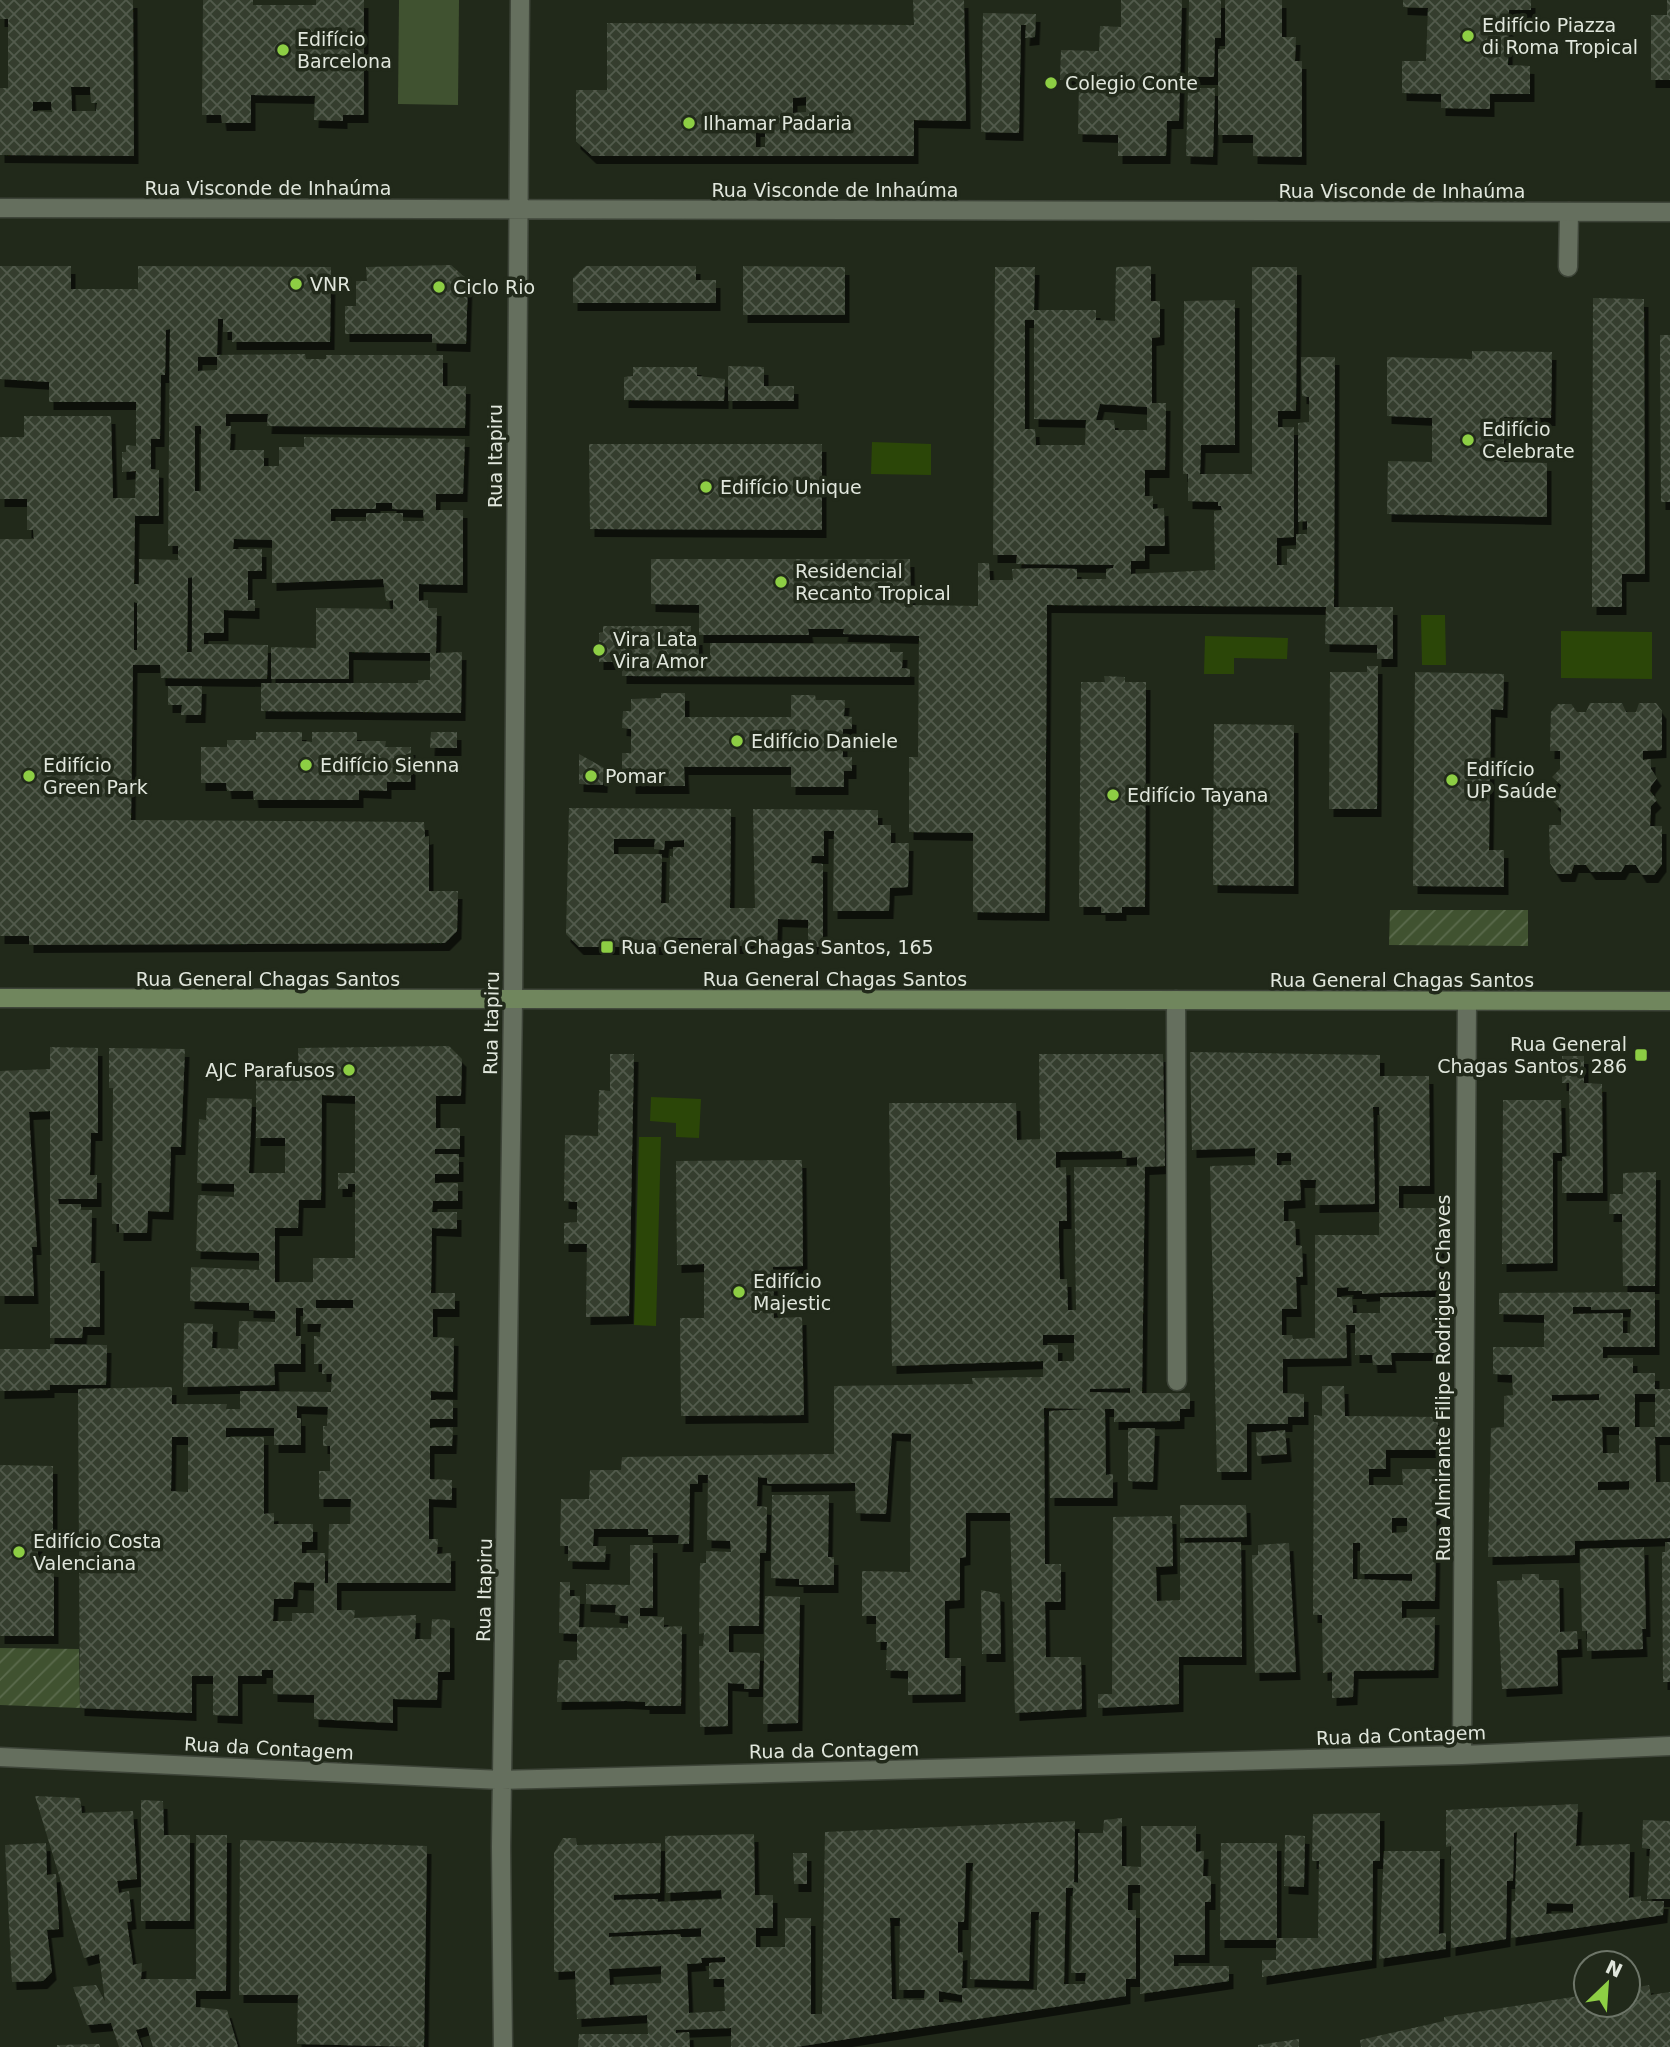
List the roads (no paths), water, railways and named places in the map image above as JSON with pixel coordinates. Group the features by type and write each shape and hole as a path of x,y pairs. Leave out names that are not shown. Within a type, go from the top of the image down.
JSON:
{"street":[{"name":"Rua Itapiru","path":"503,2047 502,1780 513,1000 520,0"},
{"name":"Rua Visconde de Inhaúma","path":"0,208 1670,212"},
{"path":"1569,212 1569,267"},
{"name":"Rua General Chagas Santos","path":"0,998 1670,1001"},
{"path":"1176,1000 1177,1381"},
{"name":"Rua Almirante Filipe Rodrigues Chaves","path":"1462,1755 1467,1001"},
{"name":"Rua da Contagem","path":"0,1757 502,1780 1462,1755 1670,1746"}],"place":[{"name":"Edifício Piazza di Roma Tropical","path":"1468,36"},
{"name":"Edifício Barcelona","path":"283,50"},
{"name":"Colegio Conte","path":"1051,83"},
{"name":"Ilhamar Padaria","path":"689,123"},
{"name":"VNR","path":"296,284"},
{"name":"Ciclo Rio","path":"439,287"},
{"name":"Edifício Celebrate","path":"1468,440"},
{"name":"Edifício Unique","path":"706,487"},
{"name":"Residencial Recanto Tropical","path":"781,582"},
{"name":"Vira Lata Vira Amor","path":"599,650"},
{"name":"Edifício Daniele","path":"737,741"},
{"name":"Edifício Sienna","path":"306,765"},
{"name":"Edifício Green Park","path":"29,776"},
{"name":"Pomar","path":"591,776"},
{"name":"Edifício UP Saúde","path":"1452,780"},
{"name":"Edifício Tayana","path":"1113,795"},
{"name":"Rua General Chagas Santos, 165","path":"607,947"},
{"name":"Rua General Chagas Santos, 286","path":"1641,1055"},
{"name":"AJC Parafusos","path":"349,1070"},
{"name":"Edifício Majestic","path":"739,1292"},
{"name":"Edifício Costa Valenciana","path":"19,1552"}]}
